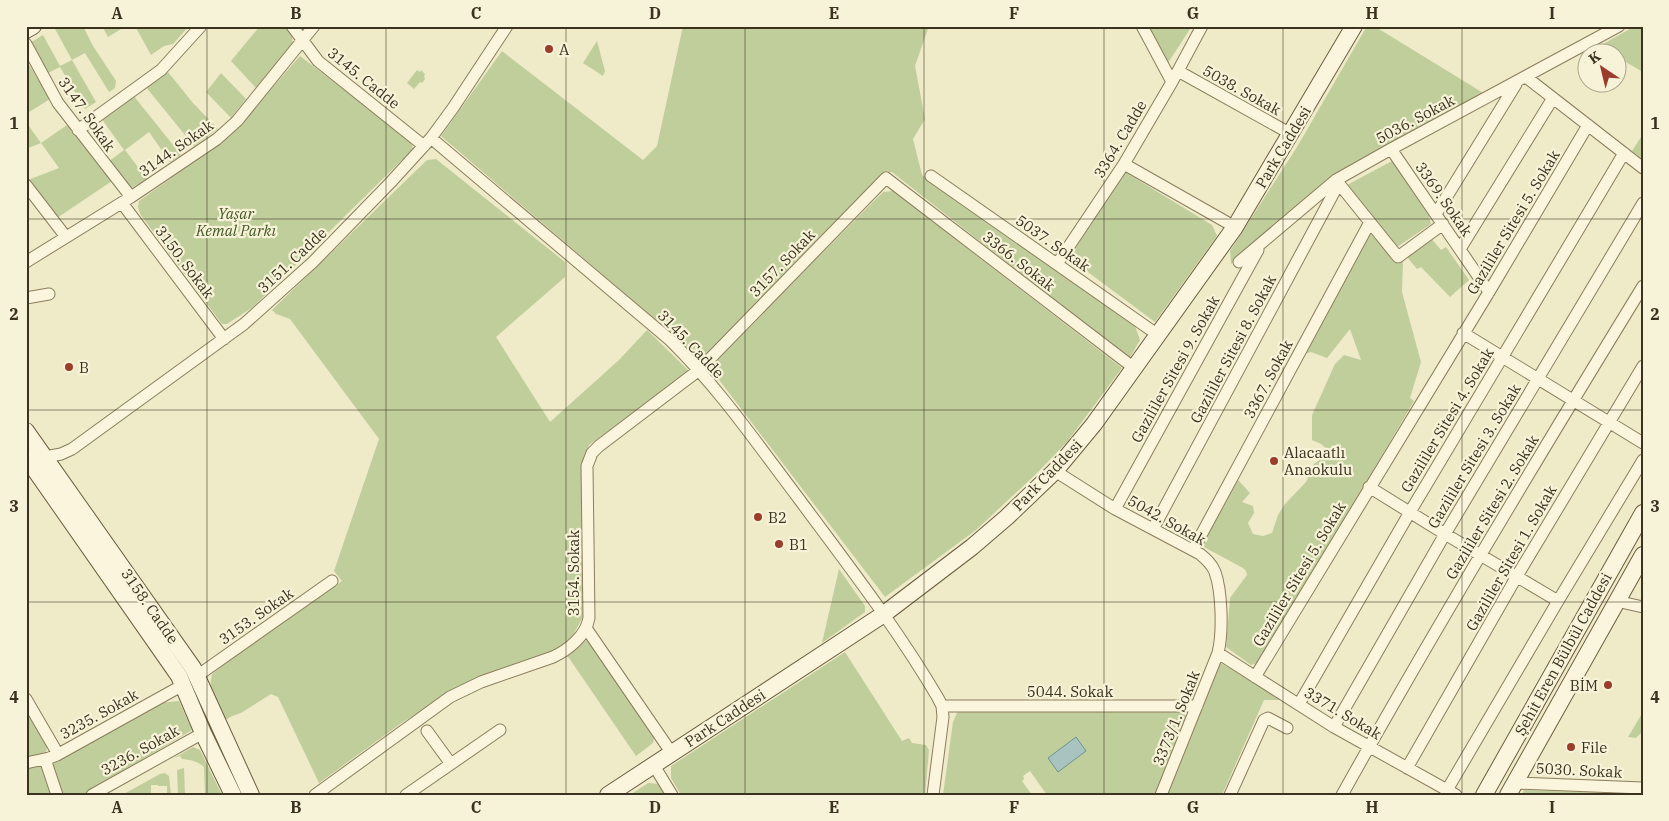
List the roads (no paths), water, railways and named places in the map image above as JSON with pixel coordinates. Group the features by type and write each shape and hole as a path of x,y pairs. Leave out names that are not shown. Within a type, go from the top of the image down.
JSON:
{"street":[{"path":"26,30 32,26"},
{"path":"78,130 161,70 201,26"},
{"name":"3145. Cadde","path":"292,26 318,61 428,142 642,316 670,340 699,370 744,426 884,614 942,706"},
{"name":"3144. Sokak","path":"26,262 126,200 228,130 314,26"},
{"name":"3151. Cadde","path":"46,457 61,454 72,449 224,339 267,304 313,262 428,142 453,108 507,26"},
{"path":"1142,26 1175,76"},
{"name":"3364. Cadde","path":"1057,264 1124,164 1202,26"},
{"name":"Park Caddesi","path":"608,795 884,614 972,547 1055,472 1094,424 1235,227 1354,26"},
{"name":"5036. Sokak","path":"1239,262 1338,182 1391,149 1620,26"},
{"name":"3147. Sokak","path":"26,44 54,96 126,200"},
{"name":"5038. Sokak","path":"1175,76 1291,134"},
{"path":"1338,182 1398,257 1439,219 1521,79 1553,98 1643,168"},
{"path":"1460,250 1553,98"},
{"name":"Gazililer Sitesi 5. Sokak","path":"1255,677 1588,125"},
{"name":"3369. Sokak","path":"1391,149 1489,292"},
{"name":"Gazililer Sitesi 4. Sokak","path":"1299,704 1410,512 1624,153"},
{"path":"1124,164 1235,227"},
{"name":"5037. Sokak","path":"931,176 1158,335"},
{"name":"3157. Sokak","path":"699,370 886,178"},
{"name":"3366. Sokak","path":"886,178 1134,368"},
{"name":"Gazililer Sitesi 8. Sokak","path":"1153,530 1338,182"},
{"path":"26,185 66,237"},
{"name":"3150. Sokak","path":"126,200 224,339"},
{"name":"Gazililer Sitesi 3. Sokak","path":"1334,727 1445,534 1643,203"},
{"name":"3367. Sokak","path":"1192,550 1370,222"},
{"name":"Gazililer Sitesi 9. Sokak","path":"1115,508 1262,244"},
{"name":"Gazililer Sitesi 2. Sokak","path":"1342,795 1480,555 1643,286"},
{"path":"26,298 49,294"},
{"path":"1463,333 1643,443"},
{"name":"Gazililer Sitesi 1. Sokak","path":"1407,768 1517,576 1643,366"},
{"name":"3154. Sokak","path":"315,795 450,697 481,682 558,654 578,639 586,628 589,618 587,466 589,459 599,446 699,370"},
{"name":"3158. Cadde","path":"26,431 187,659 197,676 224,740 251,795"},
{"path":"27,459 46,457"},
{"name":"3158. Cadde","path":"27,459 173,668 183,685 202,733 232,795"},
{"path":"1452,792 1558,601 1643,460"},
{"name":"5042. Sokak","path":"1055,472 1153,530 1206,558 1215,572 1219,592 1222,628 1218,653"},
{"path":"1369,487 1558,601"},
{"name":"Şehit Eren Bülbül Caddesi","path":"1484,795 1643,513"},
{"name":"Şehit Eren Bülbül Caddesi","path":"1511,789 1643,555"},
{"name":"3153. Sokak","path":"197,676 332,581"},
{"path":"1616,601 1643,607"},
{"path":"586,628 671,752"},
{"name":"3371. Sokak","path":"1218,653 1334,727 1452,792"},
{"name":"3373/1. Sokak","path":"1161,795 1218,653"},
{"path":"183,685 197,676"},
{"name":"3235. Sokak","path":"26,763 58,754 183,685"},
{"path":"26,699 58,754"},
{"path":"933,795 943,717 942,706"},
{"name":"5044. Sokak","path":"942,706 1197,706"},
{"path":"1230,795 1264,720 1268,718 1287,728"},
{"path":"406,795 500,730"},
{"path":"427,731 451,764"},
{"name":"3236. Sokak","path":"92,795 202,733"},
{"path":"45,759 57,795"},
{"path":"653,764 672,795"},
{"name":"5030. Sokak","path":"1511,789 1643,788"}],"water":[{"path":"1076,737 1086,751 1058,772 1048,758"}],"place":[{"name":"A","path":"549,49"},
{"name":"B","path":"69,367"},
{"name":"Alacaatlı Anaokulu","path":"1274,461"},
{"name":"B2","path":"758,517"},
{"name":"B1","path":"779,544"},
{"name":"BİM","path":"1608,685"},
{"name":"File","path":"1571,747"}],"park label":[{"name":"Yaşar Kemal Parkı","path":"236,222"}]}
